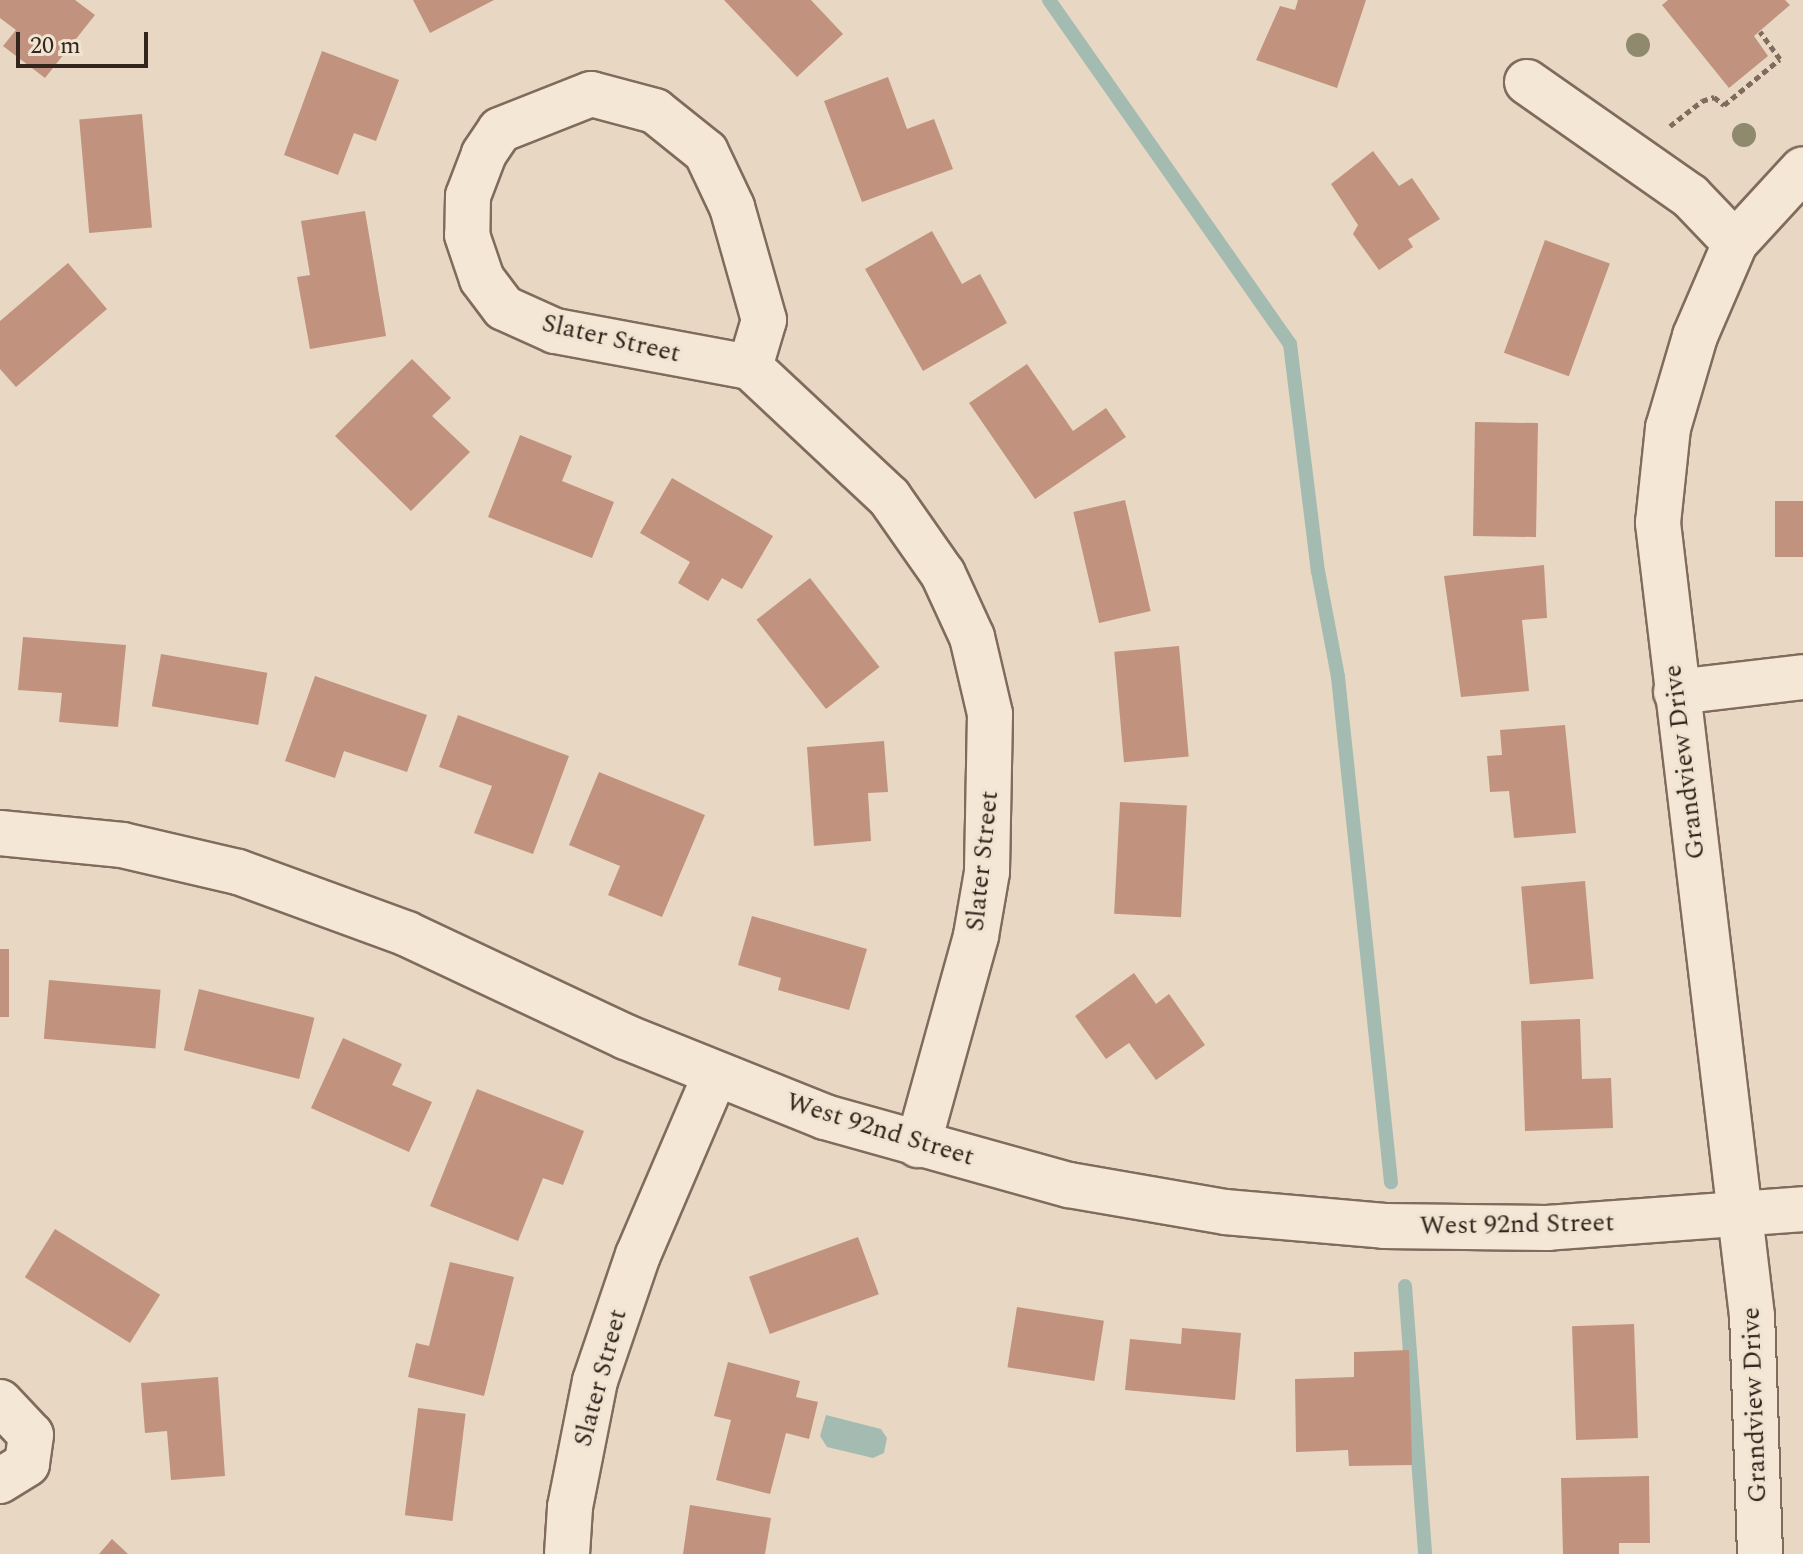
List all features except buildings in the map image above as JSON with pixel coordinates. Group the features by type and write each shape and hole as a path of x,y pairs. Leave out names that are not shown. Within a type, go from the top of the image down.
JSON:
{"street":[{"path":"1527,82 1690,196 1735,243 1803,169"},
{"name":"Slater Street","path":"750,367 764,320 732,207 706,152 655,111 591,94 500,130 484,154 468,196 467,235 482,279 504,308 555,331 750,367 889,497 943,574 972,637 990,714 987,872 976,936 918,1145"},
{"name":"Grandview Drive","path":"1735,243 1679,381 1661,475 1658,523 1676,692 1742,1215 1758,1405 1760,1554"},
{"path":"1676,692 1803,677"},
{"name":"West 92nd Street","path":"0,833 122,845 238,872 407,934 715,1075 825,1117 1069,1185 1293,1218 1384,1226 1547,1228 1803,1209"},
{"name":"Slater Street","path":"567,1554 570,1507 595,1381 638,1255 715,1075"},
{"path":"0,1402 31,1435 27,1464 0,1481"}],"path":[{"path":"1670,126 1702,101 1714,97 1724,105 1780,59 1760,31"}],"shaded area":[{"path":"826,1415 881,1429 887,1438 884,1453 873,1458 827,1447 820,1436"}],"waterway":[{"path":"1049,0 1290,344 1318,571 1338,677 1391,1182"},
{"path":"1405,1286 1425,1554"}]}
